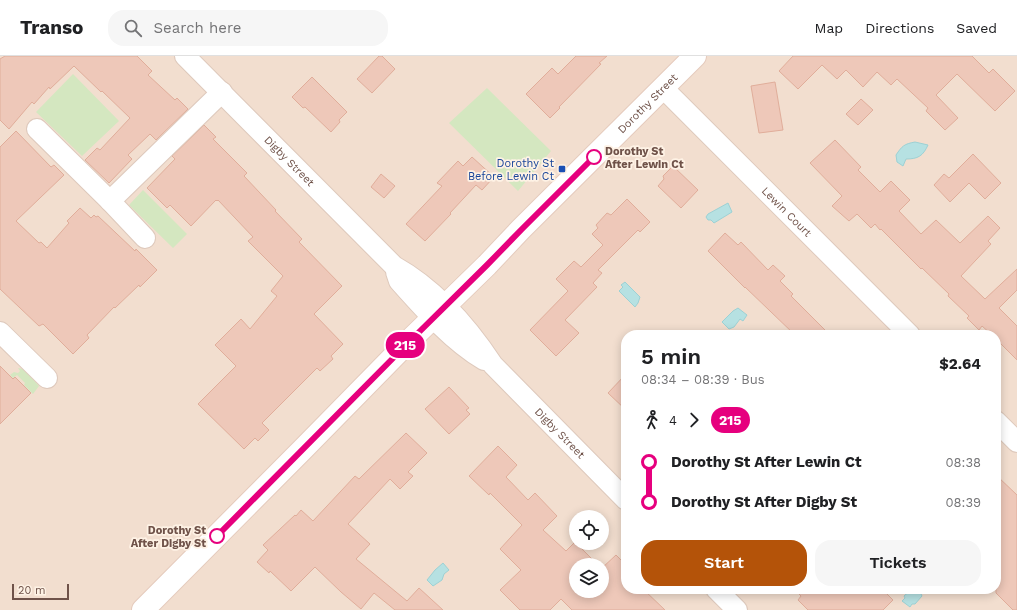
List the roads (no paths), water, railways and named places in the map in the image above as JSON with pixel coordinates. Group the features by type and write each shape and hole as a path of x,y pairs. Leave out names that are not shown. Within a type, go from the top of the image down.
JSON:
{"main road":[{"name":"Dorothy Street","path":"143,610 695,56"}],"street":[{"name":"Digby Street","path":"185,56 394,266 399,281 440,312 446,330 473,353 493,365 621,495"},
{"name":"Lewin Court","path":"663,88 905,330"},
{"path":"110,201 222,92"},
{"path":"37,129 145,238"},
{"path":"0,332 47,378"},
{"path":"1001,426 1017,442"},
{"path":"721,594 737,610"}],"water":[{"path":"915,142 928,145 924,152 920,156 906,159 903,166 897,162 896,155 900,149"},
{"path":"728,203 732,212 714,223 711,220 708,220 706,217 708,214"},
{"path":"625,282 640,297 635,307 619,291 623,287 621,285"},
{"path":"738,308 747,315 743,321 740,319 734,327 729,329 722,322"},
{"path":"443,563 449,570 444,574 442,580 433,586 427,580"},
{"path":"906,594 921,594 922,596 910,607 902,601 905,598 904,596"}],"place":[{"name":"Dorothy St After Lewin Ct","path":"594,157"},
{"name":"Dorothy St Before Lewin Ct","path":"562,169"},
{"name":"Dorothy St After Digby St","path":"217,536"}]}
